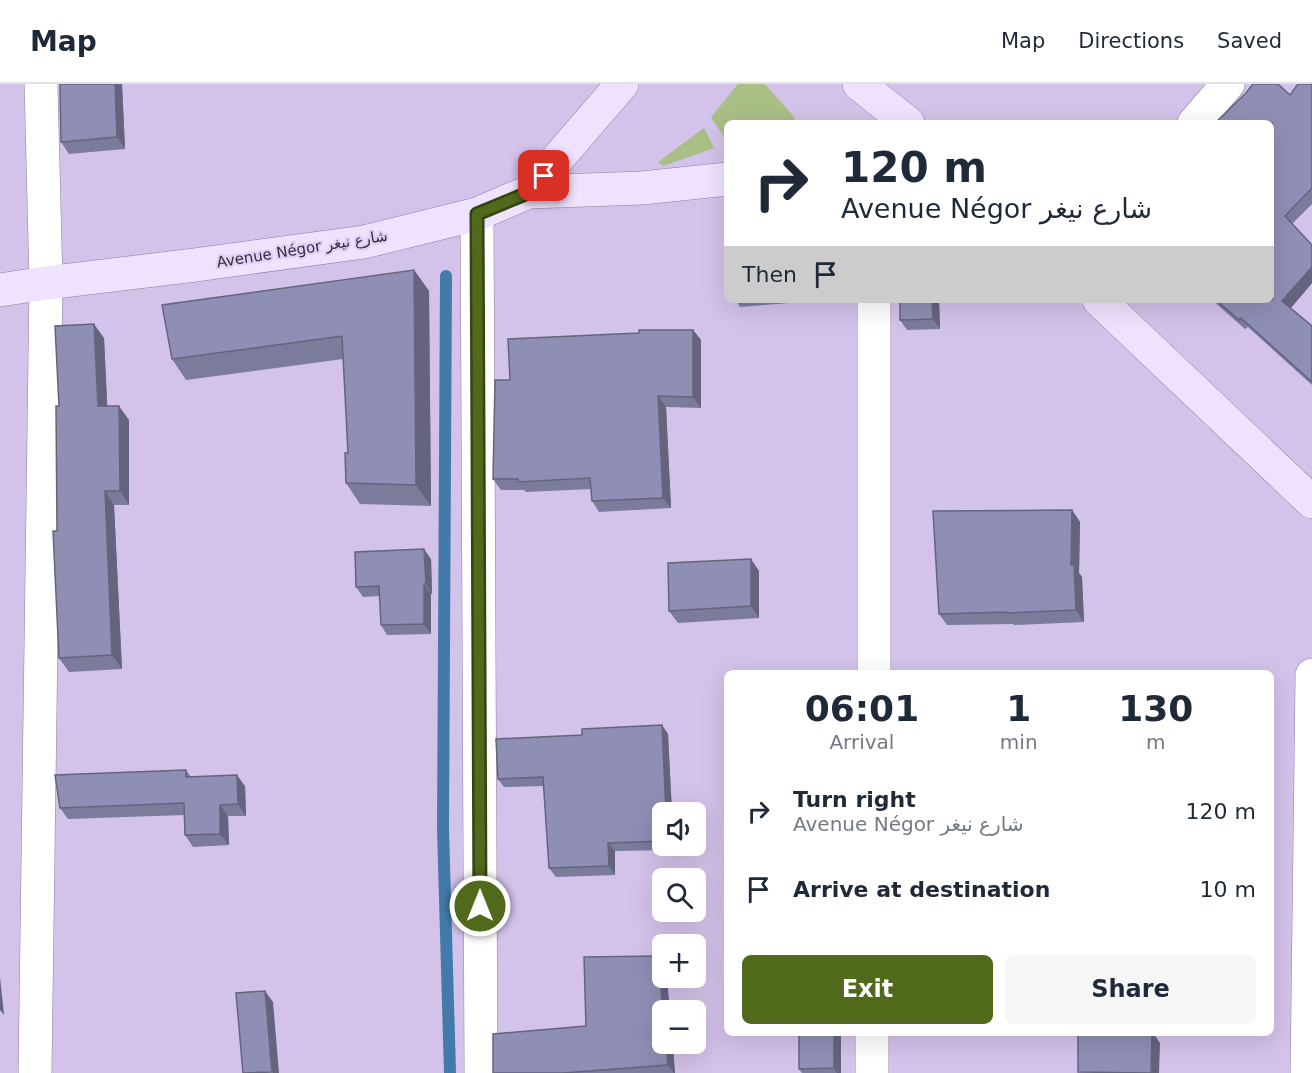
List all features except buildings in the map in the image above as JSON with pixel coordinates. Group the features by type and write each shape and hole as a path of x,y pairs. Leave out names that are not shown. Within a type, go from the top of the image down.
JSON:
{"main road":[{"name":"Avenue Négor شارع نيغر","path":"0,290 364,242 477,214 530,192 622,84"},
{"path":"859,84 904,120"},
{"path":"530,192 642,188 724,178"},
{"path":"1102,303 1312,502"}],"street":[{"path":"35,1073 46,283 41,84"},
{"path":"1197,120 1228,84"},
{"path":"477,214 481,1073"},
{"path":"874,303 874,670"},
{"path":"1307,1073 1312,675"},
{"path":"872,1036 872,1073"}],"green space":[{"path":"738,84 765,84 795,118 794,120 724,120 724,137 711,117"},
{"path":"704,128 714,148 663,166 658,162"}],"waterway":[{"path":"446,276 443,829 450,1073"}],"route":[{"path":"480,906 477,214 530,192 544,176"}]}
